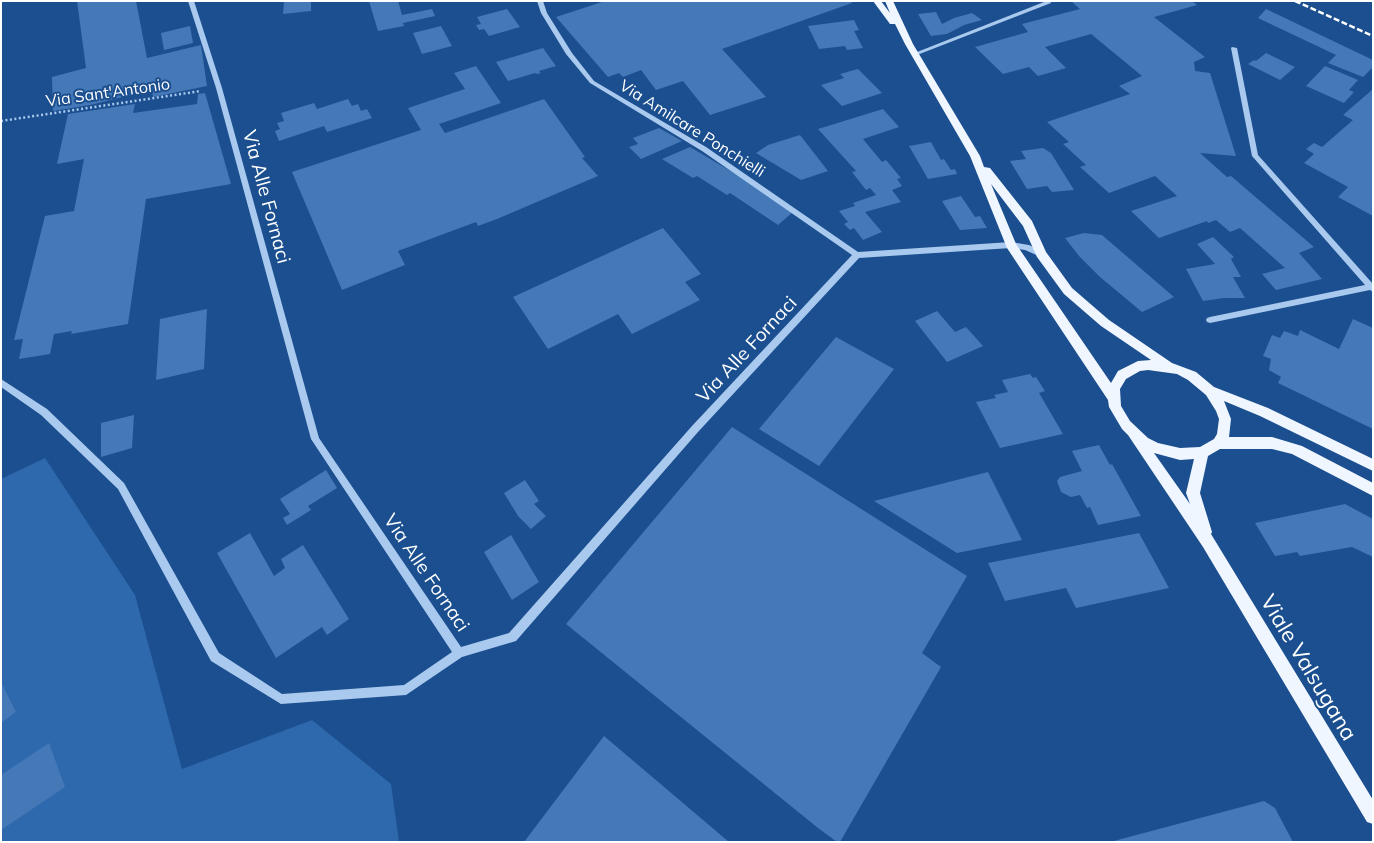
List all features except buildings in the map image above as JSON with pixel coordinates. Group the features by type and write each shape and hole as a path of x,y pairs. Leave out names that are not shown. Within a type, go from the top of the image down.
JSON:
{"main road":[{"path":"877,1 909,44 975,156 1028,224 1042,254 1068,291 1105,323 1170,367 1192,376 1210,391 1222,409 1225,418 1223,436 1218,443 1202,452 1180,454 1168,452 1144,442 1134,434 1120,416 1114,398 1011,245 975,156"},
{"path":"889,1 909,44"},
{"path":"1114,398 1117,382 1129,370 1148,365 1170,367"},
{"path":"1210,391 1264,412 1373,465"},
{"name":"Viale Valsugana","path":"1134,434 1208,542 1373,816"},
{"path":"1218,443 1272,443 1286,446 1298,450 1373,490"},
{"name":"Viale Valsugana","path":"1202,452 1193,493 1208,542"}],"street":[{"name":"Via Alle Fornaci","path":"191,1 219,88 315,439 459,653 512,637 695,429 857,255"},
{"name":"Via Amilcare Ponchielli","path":"540,1 544,13 569,54 592,82 704,149 857,255"},
{"path":"915,54 1048,3 1046,1"},
{"path":"1234,48 1254,156 1372,288"},
{"path":"857,255 1011,245 1042,254"},
{"path":"1210,320 1372,288"},
{"path":"1,382 44,412 121,486 214,657 281,698 406,690 459,653"}],"path":[{"name":"Via Sant'Antonio","path":"1,121 219,88"}],"shaded area":[{"path":"45,458 135,595 182,769 312,720 391,784 399,842 1,842 1,479"}],"railway":[{"path":"1295,1 1373,36"}]}
